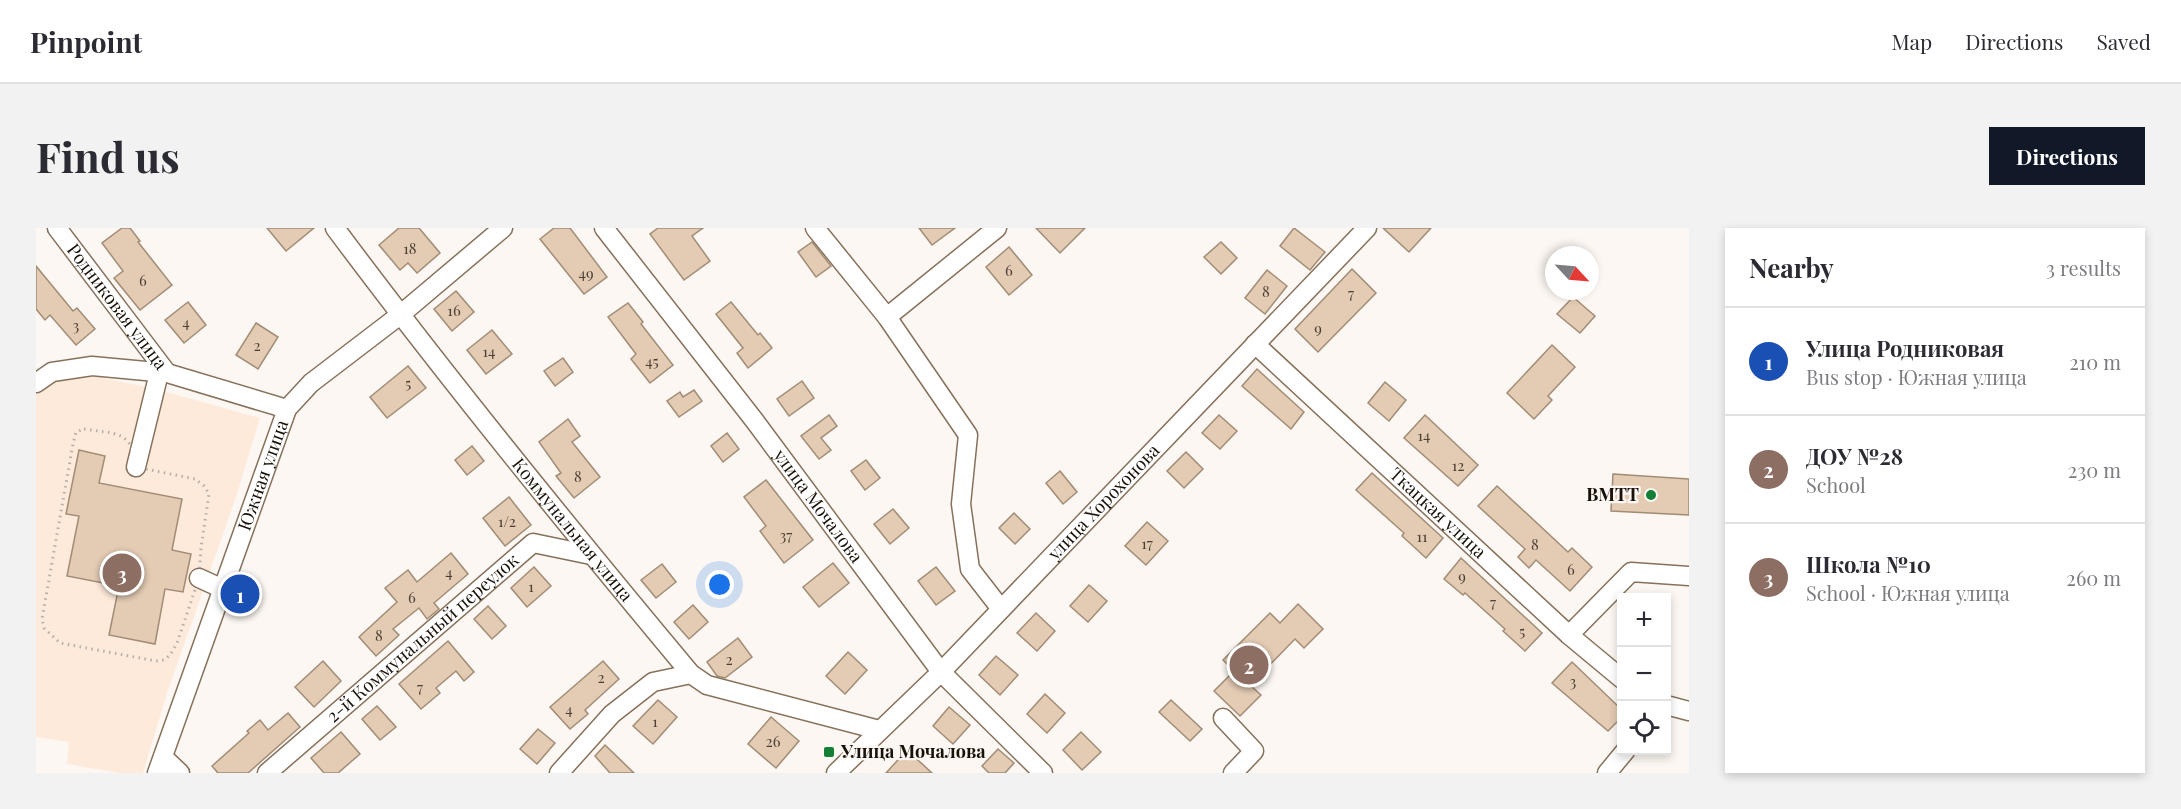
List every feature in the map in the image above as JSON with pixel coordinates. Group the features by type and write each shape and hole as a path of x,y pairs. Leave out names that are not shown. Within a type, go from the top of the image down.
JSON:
{"street":[{"name":"Родниковая улица","path":"57,228 163,373 287,408"},
{"name":"Коммунальная улица","path":"335,228 400,315 591,555 691,674 707,685 879,730"},
{"name":"Южная улица","path":"160,765 287,408 311,382 400,315 503,228"},
{"name":"улица Мочалова","path":"604,228 754,420 941,672 1043,773"},
{"path":"815,228 887,317 968,435 961,504 970,569 1001,609"},
{"path":"887,317 996,228"},
{"name":"улица Хорохонова","path":"836,773 941,672 1367,228"},
{"name":"Ткацкая улица","path":"1255,345 1569,635 1617,675"},
{"path":"36,383 52,372 92,366 163,373 136,467"},
{"name":"2-й Коммунальный переулок","path":"267,773 533,543 591,555"},
{"path":"1569,635 1631,572 1689,576"},
{"path":"199,578 223,589"},
{"path":"559,773 612,714 653,682 691,674"},
{"path":"1671,706 1689,711"},
{"path":"1223,718 1254,751 1233,773"},
{"path":"1607,773 1622,755"},
{"path":"160,765 180,773"}],"path":[{"path":"84,429 121,435 135,450 136,467 195,479 204,486 209,494 199,578 177,643 164,660 156,661 60,643 44,628 42,620 76,432 84,429"}],"shaded area":[{"path":"93,376 156,389 260,418 236,497 167,693 143,773 120,773 67,764 69,742 36,737 36,391 49,382"}],"building":[{"path":"122,228 130,228 140,241 138,242 172,285 140,310 114,278 123,271 102,243"},
{"path":"267,228 314,228 286,251"},
{"path":"399,228 419,228 440,253 417,273 408,263 400,270 379,245"},
{"path":"554,228 570,228 607,277 584,294 540,239"},
{"path":"658,228 703,228 692,236 710,261 684,280 650,234"},
{"path":"919,228 955,228 932,245"},
{"path":"1036,228 1085,228 1060,253"},
{"path":"1294,228 1325,252 1310,270 1280,246"},
{"path":"1383,228 1431,228 1409,252"},
{"path":"812,242 831,266 816,277 798,252"},
{"path":"1221,242 1237,258 1221,274 1204,257"},
{"path":"1009,247 1032,275 1009,295 986,267"},
{"path":"36,266 73,311 77,308 95,329 76,345 50,315 45,320 36,309"},
{"path":"1352,269 1376,293 1318,352 1295,329"},
{"path":"1267,270 1287,286 1265,314 1245,298"},
{"path":"456,291 474,312 452,331 434,309"},
{"path":"1570,300 1576,300 1595,316 1580,333 1557,314"},
{"path":"188,302 206,325 184,343 165,320"},
{"path":"731,302 758,335 760,333 772,348 748,368 737,353 743,348 716,314"},
{"path":"628,303 643,322 641,324 673,365 650,383 631,359 636,354 608,317"},
{"path":"256,323 278,337 258,369 236,355"},
{"path":"492,330 512,354 486,374 467,350"},
{"path":"1552,345 1575,367 1548,396 1552,400 1534,419 1507,393"},
{"path":"563,358 573,372 555,386 544,371"},
{"path":"408,366 426,388 387,418 370,397"},
{"path":"1257,369 1304,412 1291,429 1242,386"},
{"path":"802,381 814,398 789,416 777,399"},
{"path":"1385,382 1406,400 1389,421 1368,403"},
{"path":"694,390 702,401 679,417 667,401 680,392 683,397"},
{"path":"829,415 837,426 821,438 831,450 819,459 801,436"},
{"path":"1219,415 1237,431 1220,449 1202,433"},
{"path":"1425,415 1478,465 1458,486 1404,438"},
{"path":"568,419 580,436 572,442 600,477 574,498 556,476 561,473 539,442"},
{"path":"727,433 739,449 723,462 711,446"},
{"path":"472,446 484,461 467,475 455,460"},
{"path":"79,450 105,456 99,483 182,499 172,550 191,554 183,592 165,589 155,644 109,635 119,586 67,576 79,516 66,514"},
{"path":"1186,452 1203,469 1184,488 1167,471"},
{"path":"866,460 880,478 865,490 851,471"},
{"path":"1060,471 1077,492 1063,504 1046,483"},
{"path":"1372,473 1443,538 1426,558 1402,536 1404,533 1356,490"},
{"name":"ВМТТ","path":"1613,474 1689,479 1689,515 1611,511"},
{"path":"766,480 813,540 784,563 760,531 766,526 744,497"},
{"path":"1497,486 1568,552 1572,548 1592,567 1570,591 1536,560 1529,568 1518,557 1525,549 1478,506"},
{"path":"509,497 531,525 505,546 483,518"},
{"path":"893,509 909,528 890,544 874,524"},
{"path":"1014,513 1030,529 1015,544 999,528"},
{"path":"1147,522 1168,541 1146,565 1125,546"},
{"path":"451,553 468,574 434,603 439,609 427,619 419,608 393,629 399,635 376,656 359,637 397,602 385,588 408,570 417,582"},
{"path":"1461,558 1542,633 1525,651 1503,631 1505,629 1465,593 1463,595 1444,579"},
{"path":"833,563 849,583 819,607 803,587"},
{"path":"662,564 676,582 656,598 641,580"},
{"path":"534,567 551,586 527,607 511,588"},
{"path":"936,567 955,591 936,605 918,581"},
{"path":"1089,585 1107,601 1088,622 1070,606"},
{"path":"1298,604 1323,629 1304,648 1295,639 1250,685 1261,695 1240,716 1214,691 1234,671 1223,660 1270,613 1280,623"},
{"path":"693,605 708,622 689,639 674,622"},
{"path":"488,606 506,626 492,639 474,619"},
{"path":"1036,613 1055,631 1037,651 1017,633"},
{"path":"738,638 752,657 725,678 717,676 707,662"},
{"path":"448,641 474,672 464,681 456,671 436,688 440,693 421,709 399,684"},
{"path":"848,652 867,670 845,694 826,676"},
{"path":"996,656 1018,675 1000,695 979,675"},
{"path":"323,661 341,681 314,707 295,687"},
{"path":"603,661 619,679 585,710 588,714 570,729 550,707"},
{"path":"1572,662 1617,705 1617,722 1608,731 1552,683"},
{"path":"1045,694 1065,713 1047,733 1027,714"},
{"path":"658,700 677,717 653,744 633,726"},
{"path":"1171,700 1202,729 1190,741 1159,712"},
{"path":"377,706 396,727 380,740 362,719"},
{"path":"949,707 970,725 953,744 933,726"},
{"path":"288,713 300,727 248,773 218,773 212,766 260,720 268,730"},
{"path":"771,717 799,741 776,768 748,744"},
{"path":"538,729 555,743 537,764 520,749"},
{"path":"341,732 360,754 338,773 324,773 311,758"},
{"path":"1081,732 1101,752 1082,770 1063,750"},
{"path":"605,745 634,773 610,773 595,756"},
{"path":"998,749 1014,763 1005,773 989,773 982,766"},
{"path":"907,750 932,773 886,773"}],"place":[{"name":"ВМТТ","path":"1651,495"},
{"name":"Школа №10","path":"122,573"},
{"name":"Улица Родниковая","path":"240,594"},
{"name":"ДОУ №28","path":"1249,665"},
{"name":"Улица Мочалова","path":"829,752"}]}
